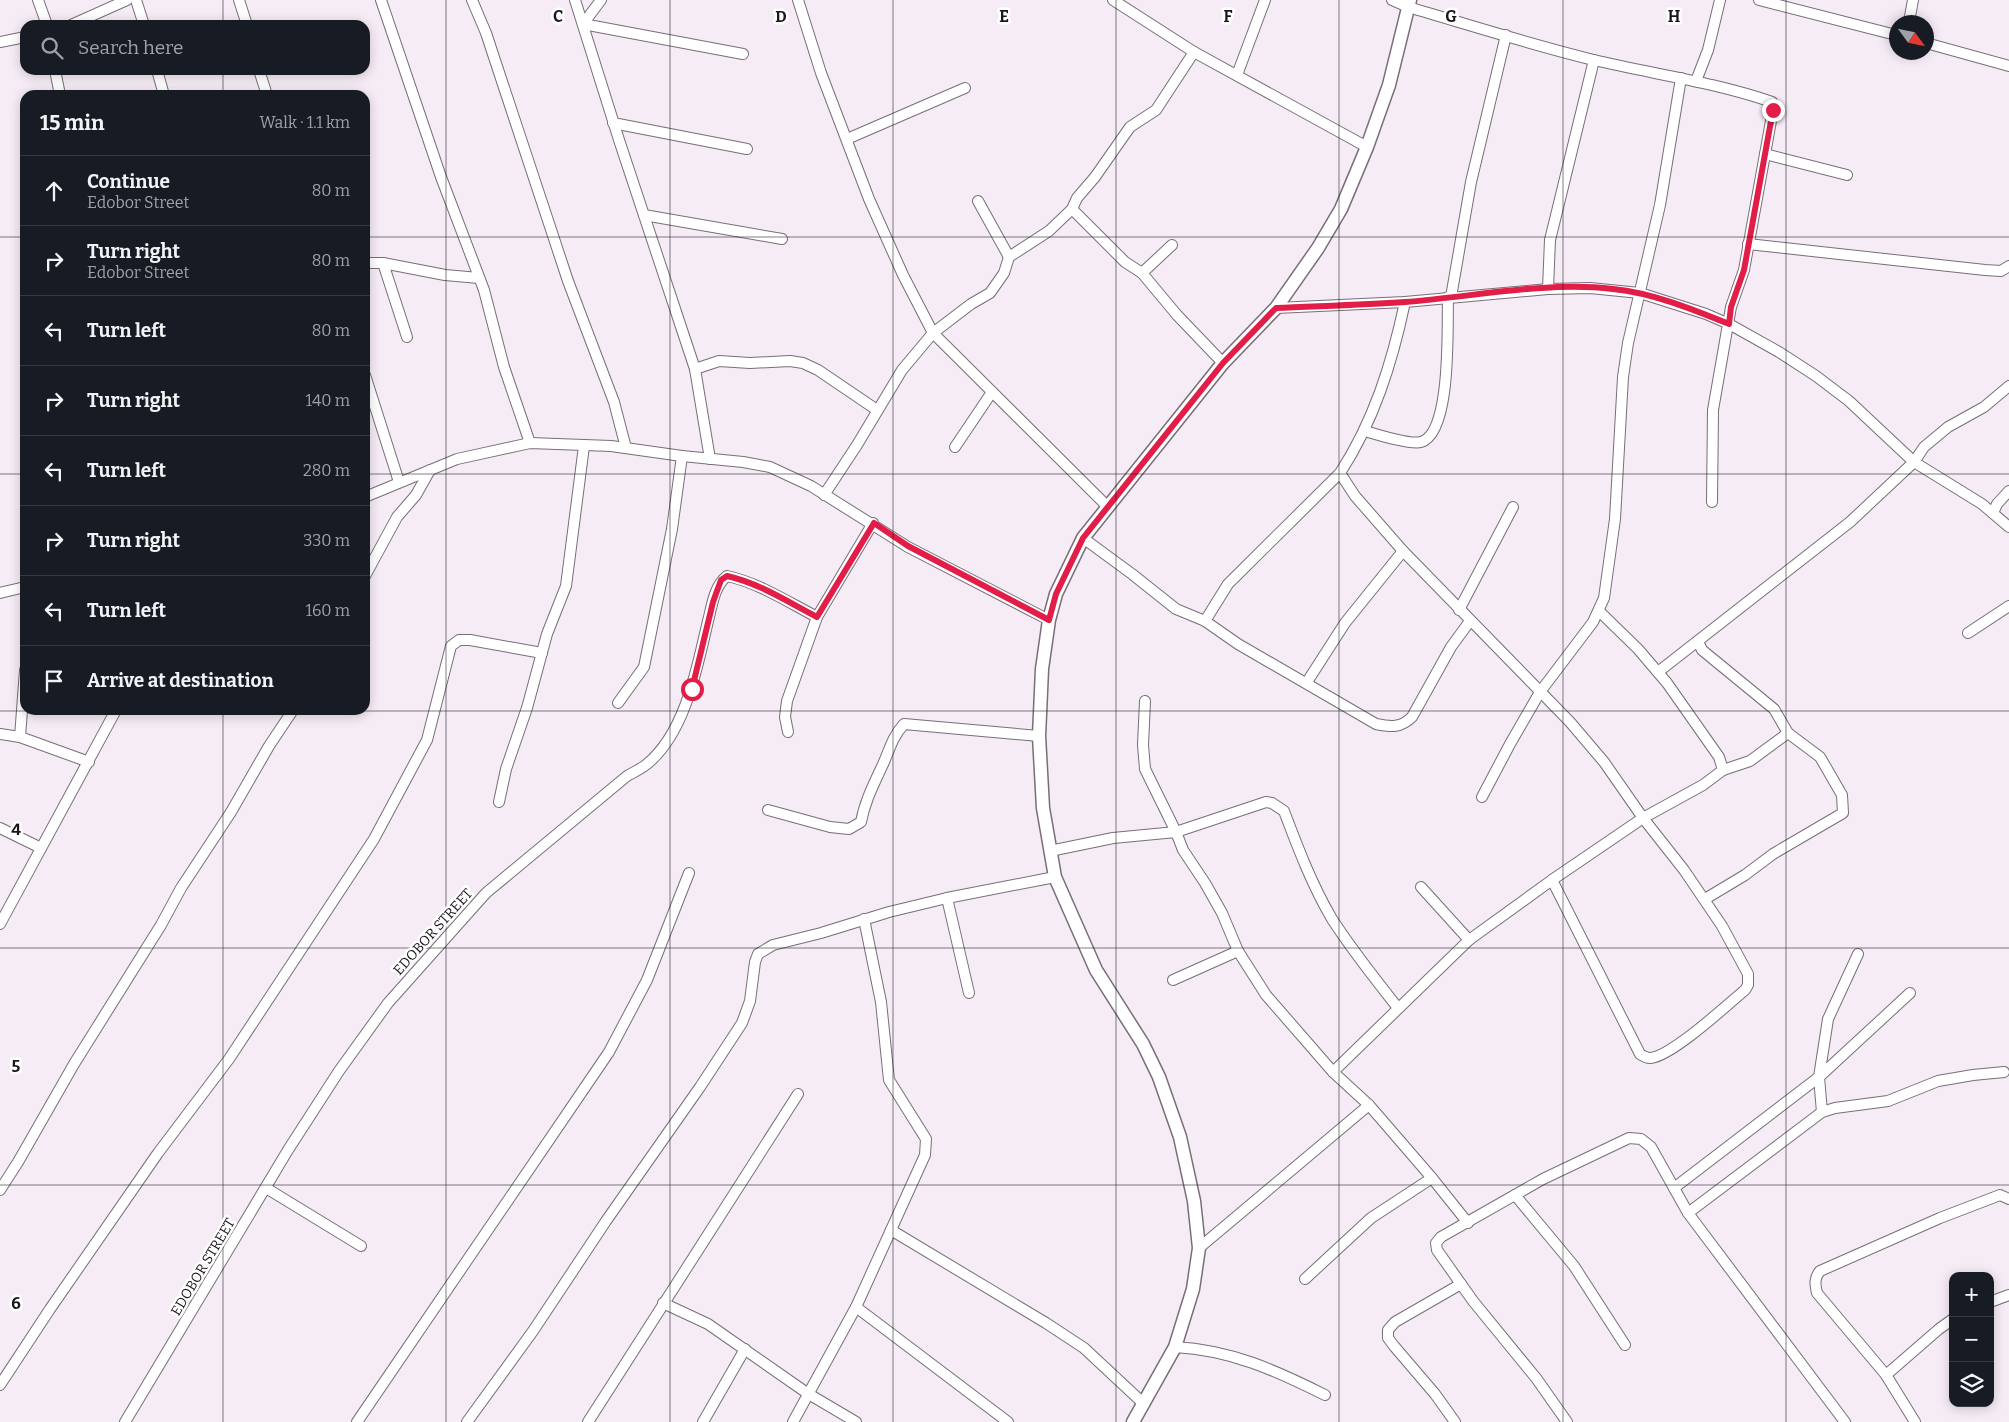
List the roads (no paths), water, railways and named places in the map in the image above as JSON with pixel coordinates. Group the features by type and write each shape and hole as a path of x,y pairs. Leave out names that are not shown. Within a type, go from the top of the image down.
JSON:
{"street":[{"path":"38,0 45,20"},
{"path":"82,20 127,0"},
{"path":"136,0 142,20"},
{"path":"239,0 245,20"},
{"path":"381,0 441,177 479,278 504,367 530,443"},
{"path":"472,0 486,33 568,281 614,402 626,448"},
{"path":"575,0 613,123 695,369 710,459"},
{"path":"583,24 601,0"},
{"path":"798,0 821,73 868,199 933,333 1108,506"},
{"path":"1113,0 1194,52 1367,147"},
{"path":"1238,75 1265,0"},
{"path":"1392,0 1594,60 1696,81 1772,102 1773,106 1744,270 1731,307 1713,410 1712,502"},
{"path":"1696,81 1708,50 1720,0"},
{"path":"1759,0 1889,33"},
{"path":"1910,15 1912,0"},
{"path":"1133,1422 1175,1347 1193,1289 1199,1248 1188,1166 1170,1103 1142,1044 1096,970 1055,877 1043,808 1039,736 1042,669 1049,620 1056,594 1083,538 1223,363 1276,308 1318,248 1341,210 1367,147 1389,85 1409,4"},
{"path":"583,24 743,54"},
{"path":"1365,431 1394,439 1420,443 1429,438 1436,429 1444,395 1450,297 1471,182 1506,35"},
{"path":"0,42 20,38"},
{"path":"1934,46 2009,66"},
{"path":"824,495 858,445 902,370 933,333 990,292 1004,273 1009,257 1049,231 1072,209 1077,198 1095,177 1130,127 1156,110 1194,52"},
{"path":"1548,289 1550,240 1594,60"},
{"path":"57,75 59,90"},
{"path":"158,75 163,90"},
{"path":"261,75 265,90"},
{"path":"1482,797 1540,692 1593,622 1599,611 1608,575 1615,519 1628,343 1660,205 1681,78"},
{"path":"847,139 965,88"},
{"path":"613,123 747,149"},
{"path":"1765,154 1847,175"},
{"path":"978,201 1009,257"},
{"path":"1072,209 1125,262 1142,273 1177,315 1223,363"},
{"path":"644,216 782,239"},
{"path":"1748,244 1985,270 2001,271 2009,266"},
{"path":"1142,273 1172,245"},
{"path":"370,263 383,263 445,275 479,278"},
{"path":"383,263 407,337"},
{"path":"1276,308 1405,302 1548,289 1590,288 1640,293 1706,314 1729,324 1756,338 1816,376 1849,401 1914,462 1994,513 2009,527"},
{"path":"1205,621 1228,584 1340,473 1365,431 1390,365 1405,302"},
{"path":"695,369 719,361 750,363 790,361 818,370 877,410"},
{"path":"1658,672 1850,522 1914,462 1924,447 1948,427 1984,408 2009,386"},
{"path":"370,391 399,482"},
{"path":"955,448 992,392"},
{"path":"370,495 457,460 530,443 562,443 626,448 743,462 770,467 811,486 874,523 908,546 1049,620"},
{"path":"499,802 506,769 527,708 547,634 566,586 584,446"},
{"path":"618,703 644,667 672,529 682,456"},
{"path":"370,565 397,518 416,495 430,470"},
{"path":"1340,473 1355,496 1402,551 1570,722 1598,755 1705,899 1748,974 1748,985 1745,990 1692,1035 1672,1048 1650,1058 1640,1054 1552,880"},
{"path":"1994,513 1997,504 2009,491"},
{"path":"1459,610 1513,507"},
{"path":"788,732 785,717 787,701 817,617 874,523"},
{"path":"1083,538 1176,609 1205,621 1238,644 1307,682 1376,724 1397,726 1406,723 1412,717 1452,647 1470,621"},
{"path":"1307,682 1345,623 1402,551"},
{"name":"EDOBOR STREET","path":"125,1422 288,1150 339,1071 388,1003 486,893 627,776 647,764 663,746 679,720 692,689 713,602 721,580 727,576 736,578 778,596 817,617"},
{"path":"0,593 20,588"},
{"path":"1968,633 2009,606"},
{"path":"1599,611 1638,649 1694,718 1720,756 1723,770"},
{"path":"0,1385 158,1153 229,1059 374,839 427,740 451,646 459,640 470,640 542,653"},
{"path":"1698,641 1702,650 1774,709 1788,733 1820,757 1842,795 1843,814 1773,854 1745,875 1705,899"},
{"path":"1145,702 1143,745 1146,769 1183,850 1222,913 1238,952 1266,995 1333,1072 1369,1105 1468,1223"},
{"path":"20,737 22,715"},
{"path":"0,924 113,715"},
{"path":"0,1190 74,1064 161,925 181,888 231,812 269,746 290,715"},
{"path":"768,810 830,827 849,829 861,822 864,807 890,744 904,724 1039,736"},
{"path":"1333,1072 1469,940 1552,880 1644,818 1703,785 1723,770 1750,760 1788,733"},
{"path":"0,734 20,737 89,762"},
{"path":"1050,851 1113,838 1176,832 1266,802 1278,806 1284,811 1305,866 1331,917 1355,954 1398,1008"},
{"path":"0,828 41,848"},
{"path":"357,1422 609,1052 647,980 689,873"},
{"path":"467,1422 533,1331 606,1221 700,1088 742,1022 750,1000 755,962 758,954 773,945 821,933 864,919 947,898 1055,877"},
{"path":"1421,887 1469,940"},
{"path":"947,898 969,993"},
{"path":"793,1422 807,1393 832,1352 856,1306 925,1155 926,1139 889,1080 881,1002 864,919"},
{"path":"1173,980 1238,952"},
{"path":"1822,1112 1819,1077 1828,1020 1858,954"},
{"path":"1674,1188 1819,1077 1910,993"},
{"path":"1688,1213 1822,1112 1835,1108 1888,1101 1938,1081 2004,1072"},
{"path":"588,1422 798,1094"},
{"path":"1199,1248 1369,1105"},
{"path":"1567,1422 1536,1378 1473,1301 1437,1250 1436,1243 1441,1237 1515,1194 1629,1138 1636,1138 1641,1139 1651,1148 1688,1213 1846,1422"},
{"path":"1305,1279 1371,1218 1432,1178"},
{"path":"266,1188 361,1246"},
{"path":"1515,1194 1574,1266 1625,1345"},
{"path":"1915,1422 1886,1375 1817,1292 1816,1276 1820,1271 1940,1218 2000,1195 2009,1199"},
{"path":"891,1230 1076,1343 1094,1357 1144,1404"},
{"path":"1455,1422 1435,1394 1388,1338 1388,1330 1395,1322 1461,1284"},
{"path":"1994,1301 2009,1295"},
{"path":"663,1303 698,1319 745,1349 807,1393 856,1422"},
{"path":"856,1306 1008,1422"},
{"path":"1886,1375 1949,1323"},
{"path":"1175,1347 1203,1349 1259,1365 1325,1395"},
{"path":"702,1422 745,1349"}]}
